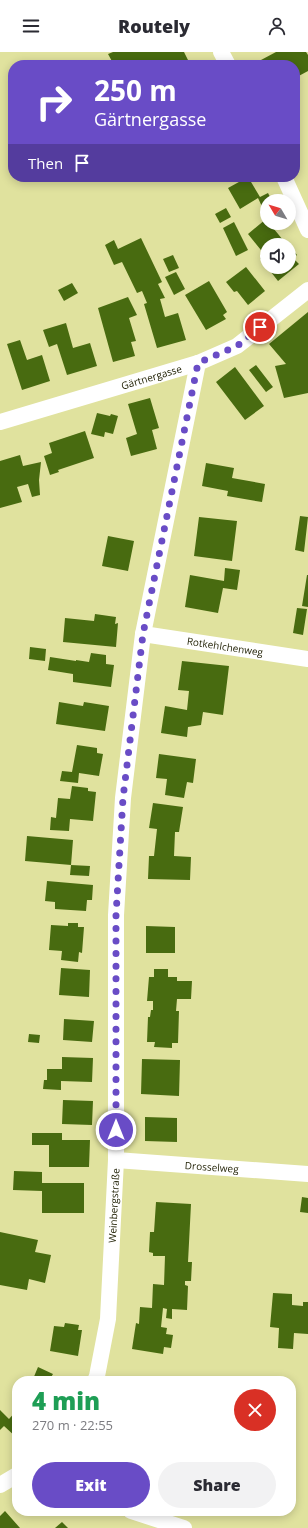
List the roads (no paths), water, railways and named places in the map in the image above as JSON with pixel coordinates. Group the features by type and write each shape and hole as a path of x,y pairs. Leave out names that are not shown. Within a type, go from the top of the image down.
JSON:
{"street":[{"path":"286,182 308,230"},
{"name":"Gärtnergasse","path":"0,422 198,363 237,346 308,290"},
{"name":"Weinbergstraße","path":"97,1376 108,1319 116,1160 116,915 123,798 143,634 198,363"},
{"name":"Rotkehlchenweg","path":"143,634 308,659"},
{"name":"Drosselweg","path":"116,1160 308,1174"},
{"path":"0,1485 12,1478"},
{"path":"147,1516 184,1528"}]}
